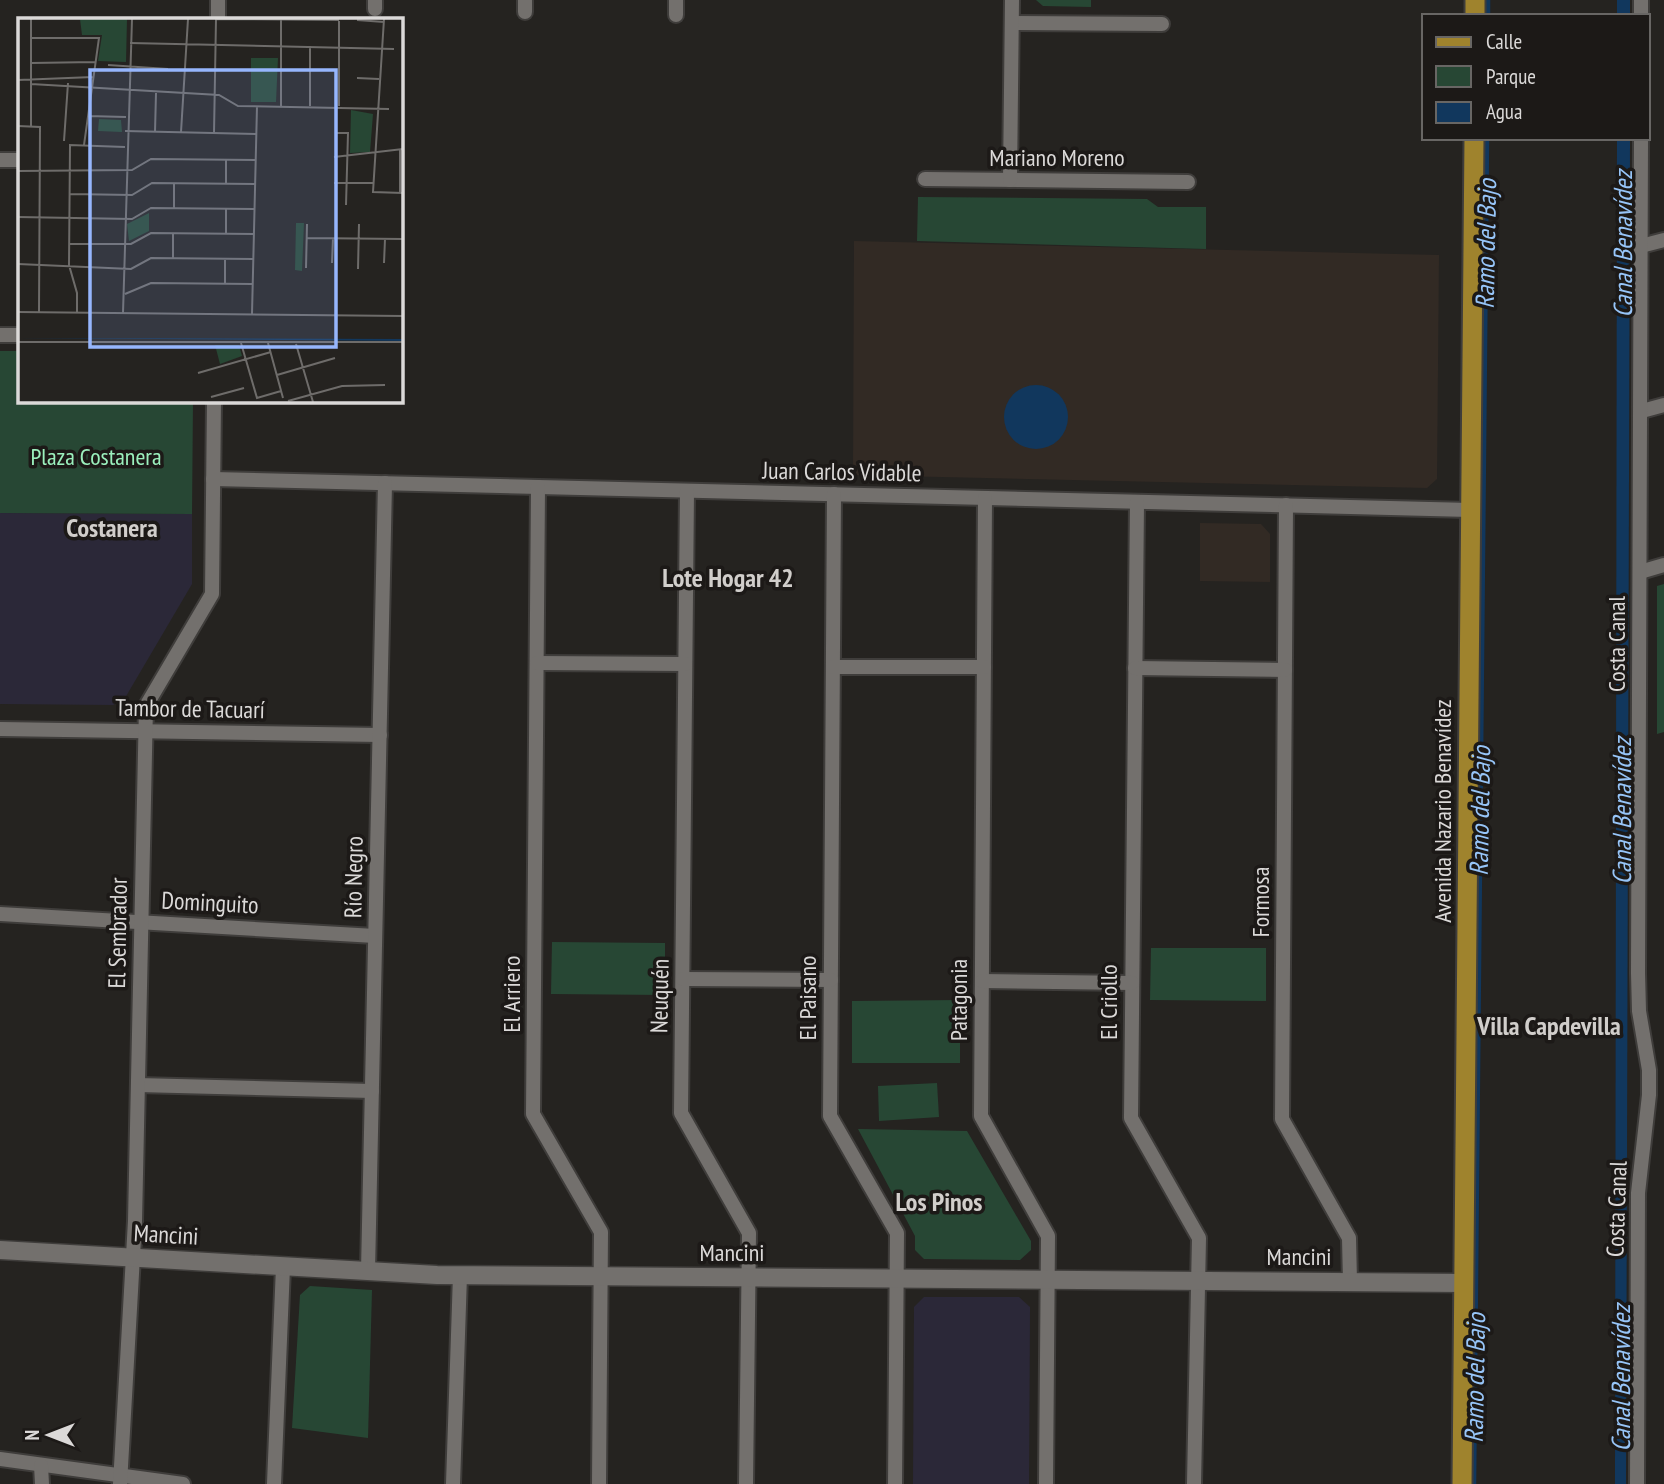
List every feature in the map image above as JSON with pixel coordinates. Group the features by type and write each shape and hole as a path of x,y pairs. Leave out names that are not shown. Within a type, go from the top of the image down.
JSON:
{"main road":[{"name":"Avenida Nazario Benavídez","path":"1462,1484 1474,140"}],"street":[{"path":"218,0 218,18"},
{"path":"1010,180 1012,0"},
{"path":"1012,23 1162,24"},
{"name":"Costa Canal","path":"1637,1484 1638,1193 1649,1095 1649,1070 1639,1011 1638,973 1641,140"},
{"path":"0,160 18,160"},
{"name":"Mariano Moreno","path":"925,179 1188,181"},
{"path":"1641,246 1664,240"},
{"path":"0,335 18,335"},
{"name":"El Sembrador","path":"121,1480 133,1258 146,706 212,594 214,402"},
{"path":"1642,411 1664,405"},
{"name":"Juan Carlos Vidable","path":"214,479 1470,510"},
{"name":"Río Negro","path":"368,1271 385,483"},
{"name":"El Arriero","path":"538,487 533,1114 601,1232 599,1484"},
{"name":"Neuquén","path":"687,491 681,1114 749,1233 747,1484"},
{"name":"El Paisano","path":"834,494 830,1116 897,1233 895,1484"},
{"name":"Patagonia","path":"985,498 981,1116 1048,1236 1046,1484"},
{"name":"El Criollo","path":"1137,502 1131,1118 1199,1238 1194,1484"},
{"name":"Formosa","path":"1286,505 1282,1118 1349,1238 1350,1282"},
{"path":"1640,572 1664,565"},
{"path":"537,663 685,664"},
{"path":"833,667 984,667"},
{"path":"1135,668 1285,670"},
{"name":"Tambor de Tacuarí","path":"0,729 380,735"},
{"name":"Dominguito","path":"0,914 375,936"},
{"path":"682,979 831,980"},
{"path":"982,981 1132,983"},
{"path":"138,1085 372,1091"},
{"name":"Mancini","path":"0,1250 460,1275 1464,1283"},
{"path":"274,1484 284,1266"},
{"path":"453,1484 460,1275"},
{"path":"0,1460 121,1480 183,1484"},
{"path":"41,1465 42,1484"}],"shaded area":[{"path":"854,241 1439,255 1437,479 1427,488 853,475"},
{"path":"0,513 192,514 192,584 125,698 113,705 0,704"},
{"path":"1200,523 1261,524 1270,534 1270,582 1200,581"},
{"path":"924,1297 1019,1297 1030,1307 1029,1484 913,1484 914,1307"}],"green space":[{"path":"1036,0 1091,0 1091,7 1043,6"},
{"path":"918,197 1147,199 1158,207 1206,207 1206,249 917,241"},
{"name":"Plaza Costanera","path":"0,351 18,351 18,402 193,402 192,514 0,513"},
{"path":"1664,584 1664,732 1657,734 1657,586"},
{"path":"552,942 665,943 665,995 551,994"},
{"path":"1151,948 1266,948 1266,1001 1150,1000"},
{"path":"960,1000 960,1063 852,1063 852,1001"},
{"path":"937,1083 939,1117 879,1121 878,1086"},
{"path":"858,1129 967,1131 1031,1241 1031,1250 1020,1260 924,1259 915,1250 915,1236"},
{"path":"310,1286 372,1290 368,1438 292,1428 300,1295"}],"water":[{"path":"1617,0 1630,0 1630,14 1617,14"},
{"name":"Canal Benavídez","path":"1617,140 1630,140 1626,1484 1615,1484"},
{"path":"1030,385 1042,385 1059,394 1066,405 1066,429 1059,440 1042,449 1030,449 1018,444 1009,435 1004,423 1004,411 1009,399 1018,390"}],"waterway":[{"name":"Ramo del Bajo","path":"1488,0 1488,14"},
{"name":"Ramo del Bajo","path":"1474,1484 1487,140"}],"district":[{"name":"Costanera","path":"112,528"},
{"name":"Lote Hogar 42","path":"728,578"},
{"name":"Villa Capdevilla","path":"1549,1026"},
{"name":"Los Pinos","path":"939,1202"}]}
